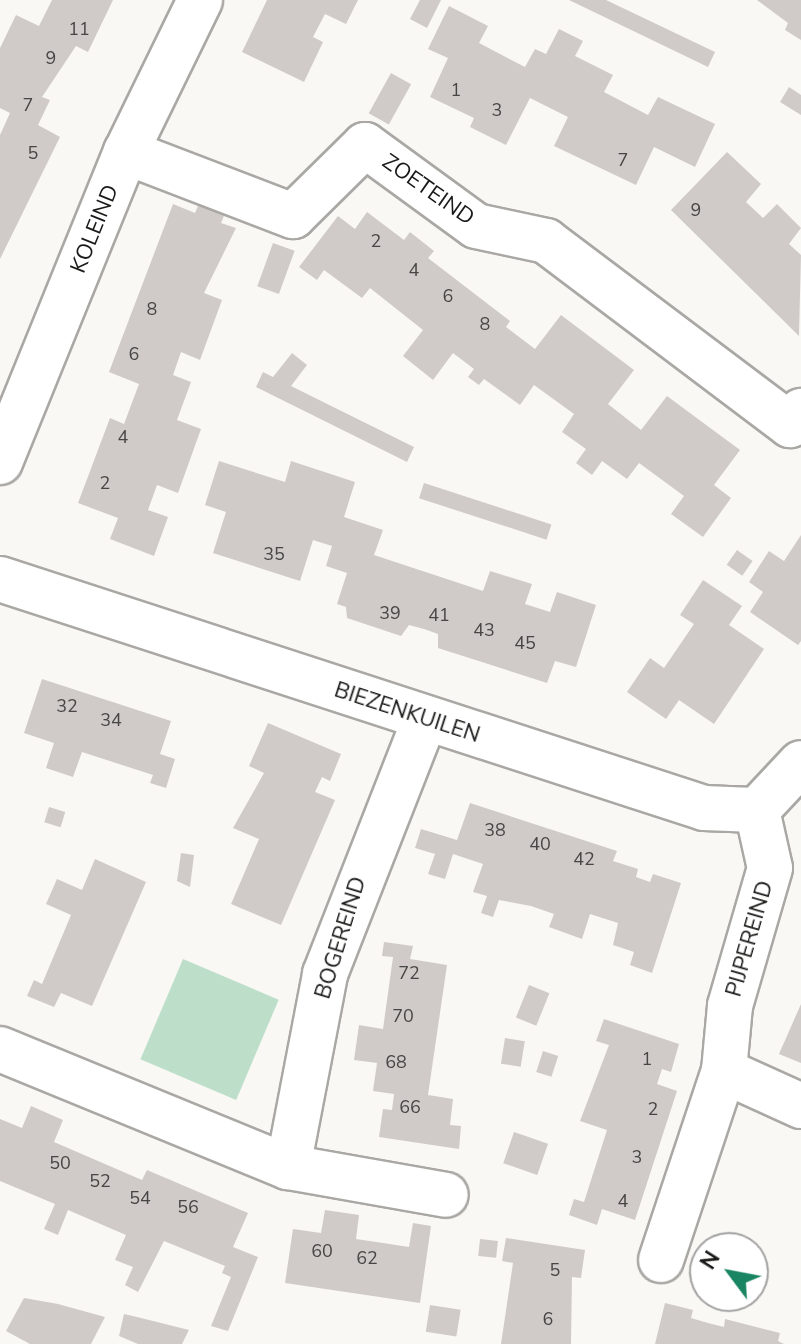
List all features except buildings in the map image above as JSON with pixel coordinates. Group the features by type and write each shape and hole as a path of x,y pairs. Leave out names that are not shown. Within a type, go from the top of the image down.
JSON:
{"street":[{"name":"KOLEIND","path":"0,462 126,152 200,0"},
{"name":"ZOETEIND","path":"126,152 293,216 365,145 476,226 546,241 790,425 801,411"},
{"name":"BIEZENKUILEN","path":"0,579 704,808 757,810"},
{"name":"BOGEREIND","path":"288,1167 325,974 425,719"},
{"path":"757,810 801,763"},
{"name":"PIJPEREIND","path":"661,1260 724,1071 730,1006 770,868 757,810"},
{"path":"0,1049 288,1167 446,1195"},
{"path":"724,1071 801,1106"}],"green space":[{"path":"183,959 279,1000 236,1100 140,1059"}]}
